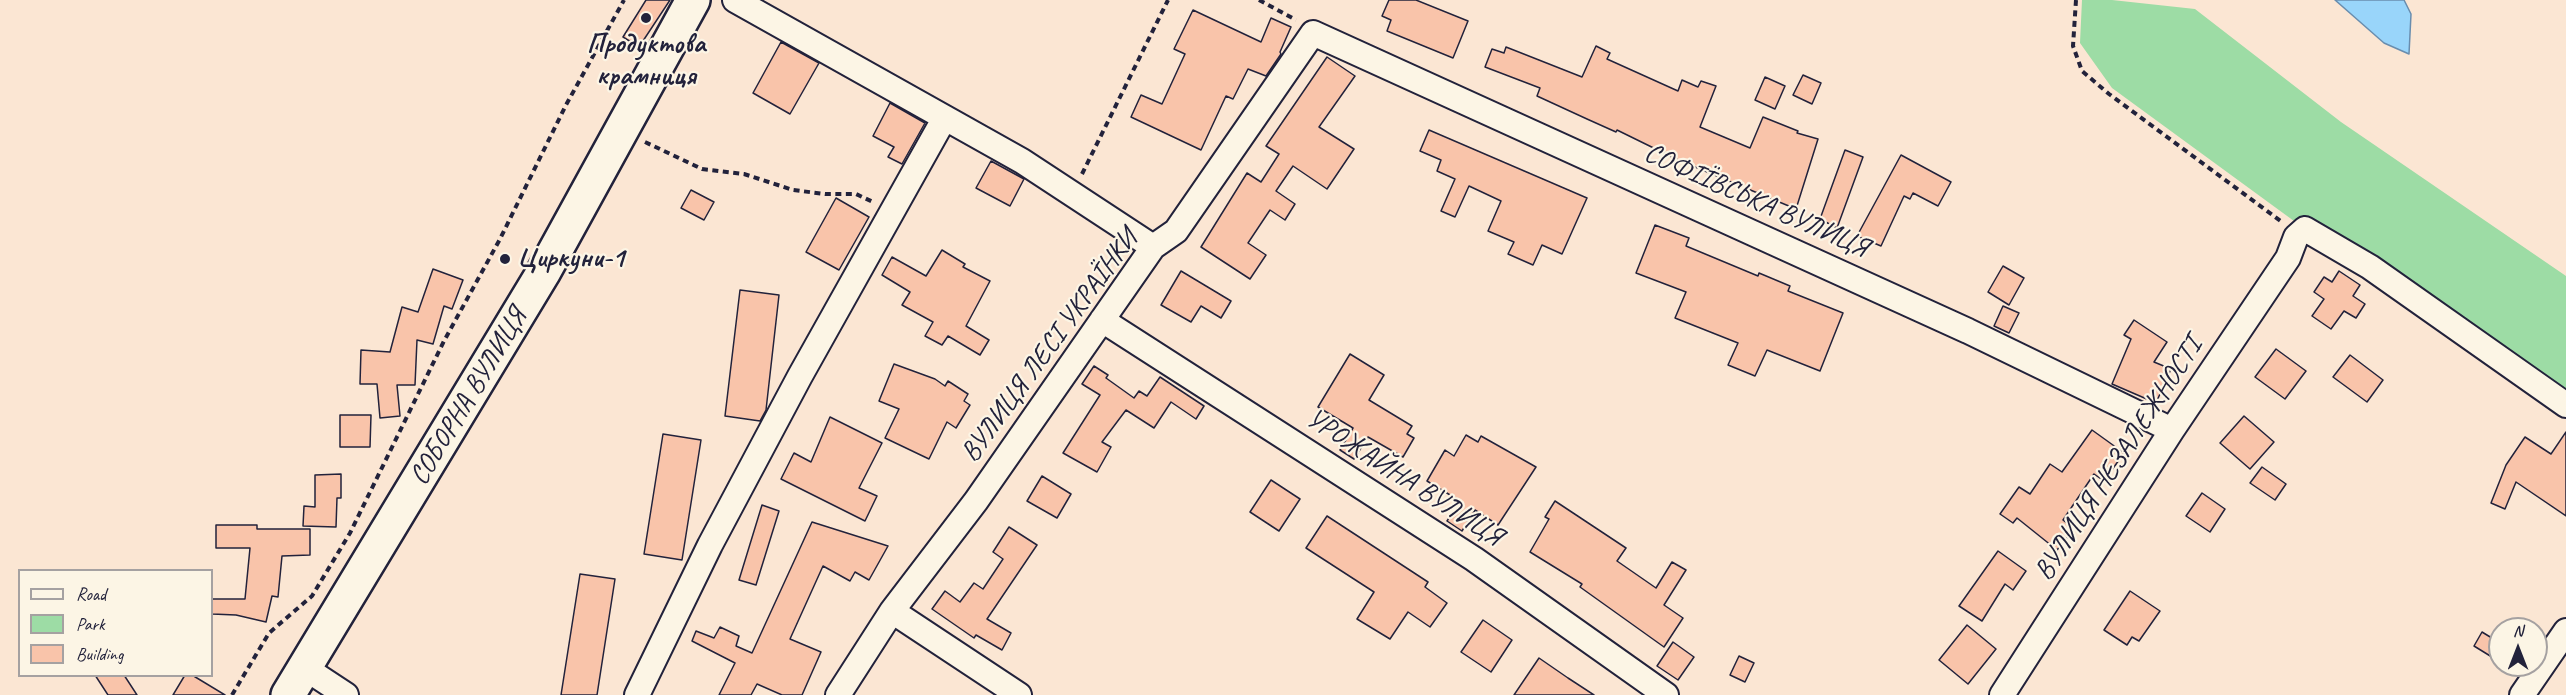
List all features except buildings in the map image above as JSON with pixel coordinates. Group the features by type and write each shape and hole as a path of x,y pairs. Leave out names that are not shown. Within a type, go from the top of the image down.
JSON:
{"street":[{"name":"СОБОРНА ВУЛИЦЯ","path":"288,695 543,273 693,0"},
{"path":"735,0 1022,161 1153,247"},
{"name":"ВУЛИЦЯ ЛЕСІ УКРАЇНКИ","path":"838,695 892,611 976,501 1153,247 1176,231 1313,33"},
{"name":"СОФІЇВСЬКА ВУЛИЦЯ","path":"1313,33 1968,331 2172,430"},
{"path":"637,695 727,513 800,376 944,119"},
{"path":"2292,247 2304,229 2322,237 2370,267 2566,405"},
{"name":"ВУЛИЦЯ НЕЗАЛЕЖНОСТІ","path":"2002,695 2292,247"},
{"name":"УРОЖАЙНА ВУЛИЦЯ","path":"1102,320 1474,559 1666,695"},
{"path":"892,611 1019,695"},
{"path":"2522,695 2566,631"},
{"path":"305,668 346,695"}],"path":[{"path":"232,695 269,633 312,596 350,533 444,341 500,239 566,105 624,0"},
{"path":"1072,194 1168,0"},
{"path":"1259,0 1286,14 1313,33"},
{"path":"2076,0 2073,46 2082,70 2109,93 2276,215 2292,247"},
{"path":"645,142 702,169 744,174 793,190 825,194 856,194 894,210"}],"green space":[{"path":"2082,0 2112,0 2195,9 2341,122 2566,276 2566,410 2309,232 2112,88 2080,43"}],"water":[{"path":"2335,0 2404,0 2411,14 2409,54 2384,43"}],"place":[{"name":"Продуктова крамниця","path":"646,18"},
{"name":"Циркуни-1","path":"505,259"}]}
